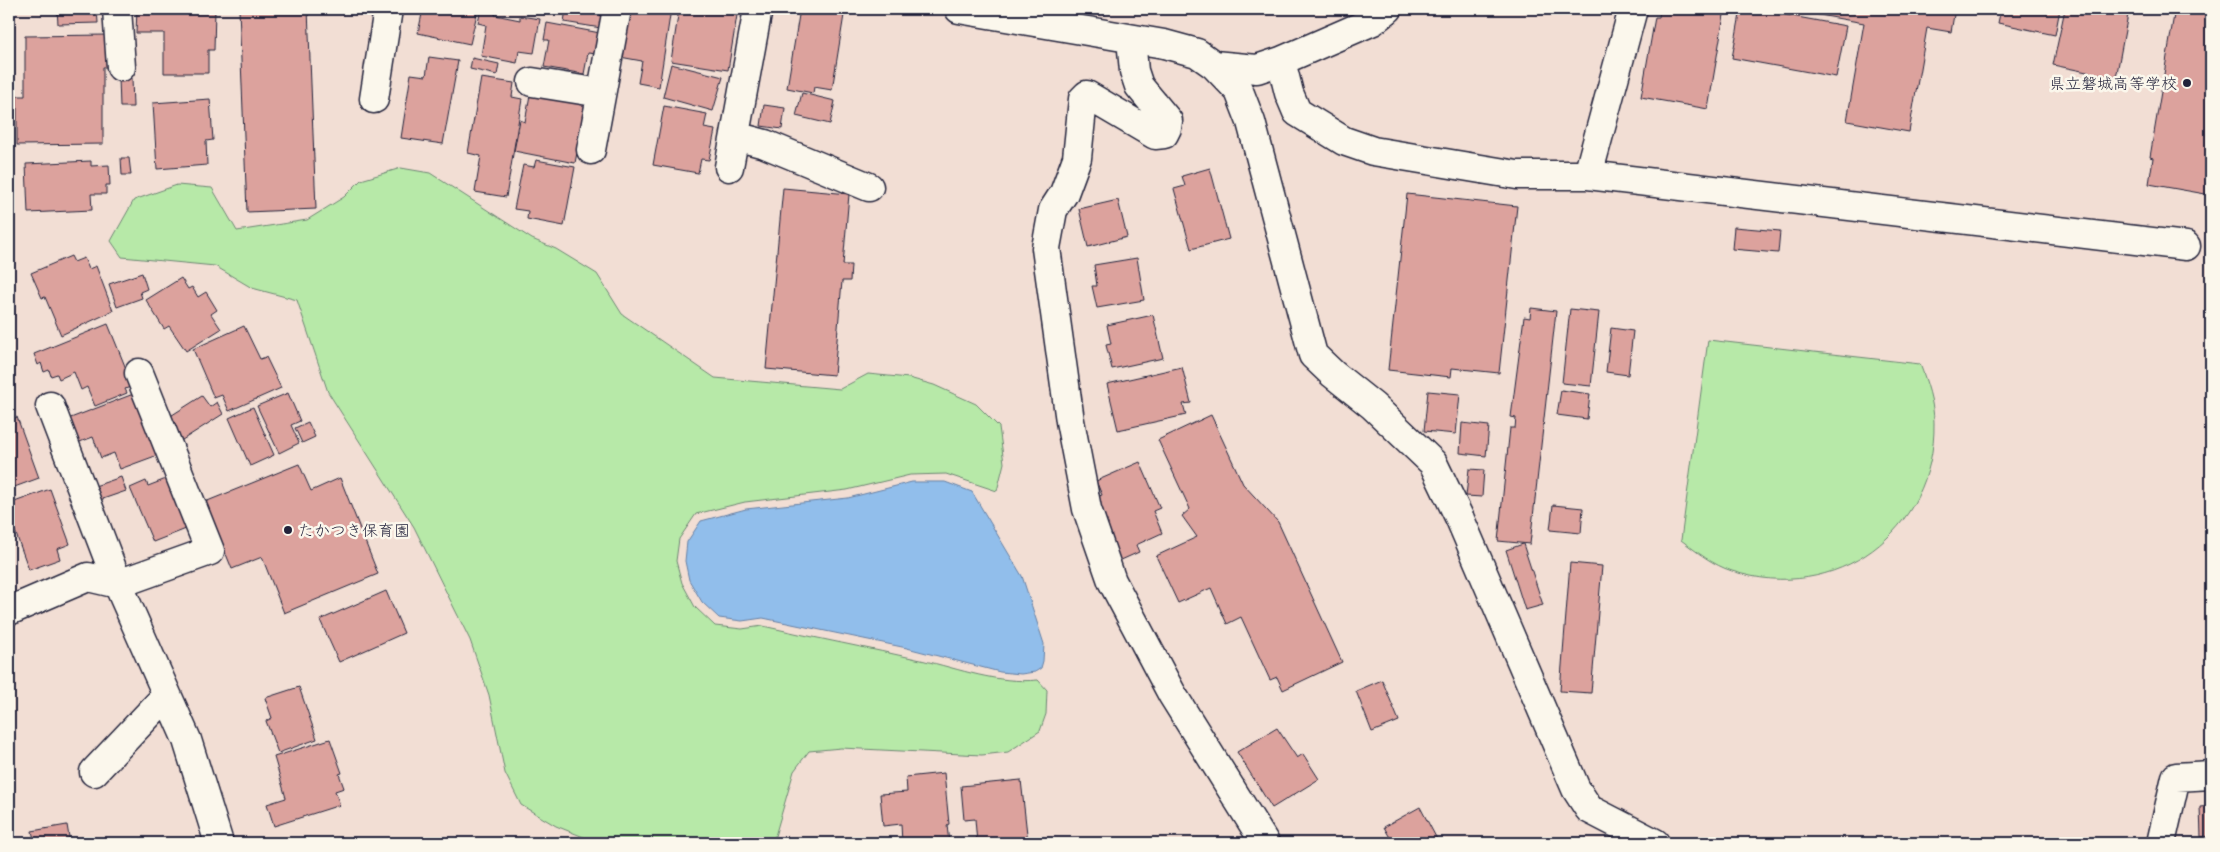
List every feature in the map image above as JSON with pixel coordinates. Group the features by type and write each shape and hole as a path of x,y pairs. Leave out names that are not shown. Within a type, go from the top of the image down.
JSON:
{"street":[{"path":"117,9 121,67"},
{"path":"374,99 388,9"},
{"path":"591,150 617,9"},
{"path":"729,167 758,9"},
{"path":"958,9 1131,38 1197,53 1214,65 1239,91 1251,122 1313,355 1333,374 1380,412 1433,463 1460,520 1576,789 1589,809 1655,843"},
{"path":"1214,65 1257,69 1281,61 1373,21 1388,9"},
{"path":"1588,175 1632,9"},
{"path":"1131,38 1134,70 1139,86 1168,121 1167,128 1164,134 1155,135 1086,95 1083,99 1076,158 1067,186 1053,210 1048,230 1046,248 1070,421 1087,509 1112,581 1172,694 1265,843"},
{"path":"1281,61 1289,93 1297,112 1344,141 1373,150 1517,175 1588,175 2186,246"},
{"path":"532,82 601,94"},
{"path":"735,136 765,144 869,187"},
{"path":"9,611 88,577 118,584 210,551 139,374"},
{"path":"50,406 118,584 187,740 219,843"},
{"path":"94,772 167,695"},
{"path":"2162,843 2176,777 2211,775"}],"green space":[{"path":"401,168 430,173 532,239 556,249 597,274 622,314 715,378 840,389 868,374 909,378 934,385 976,404 999,427 1004,463 997,491 946,474 910,475 847,490 745,502 696,514 679,539 676,561 682,583 695,607 715,626 742,629 763,626 921,660 993,678 1023,681 1038,680 1047,690 1046,714 1040,731 1008,752 982,755 841,748 809,751 794,771 773,843 593,843 591,840 556,826 521,805 505,773 489,695 470,640 414,527 328,392 297,300 252,288 215,266 122,257 111,241 134,200 177,185 212,188 237,231 307,220 344,197 361,180"},
{"path":"1708,340 1920,364 1930,393 1934,415 1930,462 1918,496 1898,526 1872,550 1842,568 1807,577 1770,579 1732,571 1718,565 1681,540"}],"water":[{"path":"912,482 945,482 972,492 1022,576 1044,644 1041,668 1035,672 1021,674 1000,672 907,648 763,618 742,621 719,618 702,602 689,580 685,561 687,542 701,521 746,509 848,498"}],"building":[{"path":"57,9 97,9 98,23 58,24"},
{"path":"137,9 215,9 214,50 208,50 208,73 164,73 164,33 136,33"},
{"path":"239,9 308,9 316,209 247,212"},
{"path":"423,9 478,9 470,44 418,33"},
{"path":"481,9 496,11 495,15 520,20 520,16 540,19 534,53 519,51 517,63 481,56 486,25 478,23"},
{"path":"566,9 604,9 601,28 564,22"},
{"path":"628,9 671,9 659,87 638,83 642,61 620,57"},
{"path":"679,9 738,9 728,70 671,61"},
{"path":"800,9 844,15 832,90 814,87 813,93 787,88"},
{"path":"1660,9 1725,9 1708,109 1641,97 1655,17 1659,17"},
{"path":"1741,9 1754,9 1846,26 1836,77 1732,58"},
{"path":"1786,9 1955,9 1951,32 1927,28 1909,132 1847,121 1864,23"},
{"path":"2001,9 2060,9 2055,35 1998,23"},
{"path":"2065,9 2129,9 2116,78 2053,65"},
{"name":"県立磐城高等学校","path":"2175,9 2211,9 2211,195 2149,184 2153,158 2150,157"},
{"path":"547,23 600,33 596,54 588,53 584,74 544,67 549,40 544,40"},
{"path":"108,35 108,67 103,67 103,144 17,145 17,96 25,96 25,36"},
{"path":"429,57 458,61 443,144 401,138 411,74 426,76"},
{"path":"472,58 499,64 497,75 470,69"},
{"path":"671,64 723,77 713,111 663,97"},
{"path":"119,78 132,78 133,107 120,107"},
{"path":"481,78 514,83 512,97 522,99 506,197 475,192 481,156 468,153"},
{"path":"802,93 835,101 830,124 796,116"},
{"path":"530,95 586,105 575,163 514,151 520,120 525,122"},
{"path":"210,99 213,140 206,141 207,165 157,169 153,103"},
{"path":"764,105 785,108 782,129 761,126"},
{"path":"664,106 707,114 704,128 715,130 709,160 701,159 698,173 653,165"},
{"path":"121,158 129,158 131,175 122,175"},
{"path":"536,160 575,167 564,226 527,219 528,211 514,209 523,165 534,167"},
{"path":"91,161 91,166 109,165 110,185 106,185 106,194 91,194 92,210 28,213 26,164"},
{"path":"1210,168 1229,239 1191,249 1174,189 1185,186 1182,176"},
{"path":"783,188 849,194 843,265 851,265 850,281 842,281 834,375 766,369"},
{"path":"1407,194 1517,206 1499,373 1452,368 1451,377 1388,370"},
{"path":"1118,200 1127,237 1088,247 1079,209"},
{"path":"1734,227 1780,231 1778,253 1732,249"},
{"path":"71,256 74,262 84,258 89,269 96,266 113,311 61,335 45,297 42,298 31,273"},
{"path":"1137,258 1144,300 1097,308 1092,286 1097,286 1094,265"},
{"path":"142,273 147,289 140,292 142,298 117,307 109,284"},
{"path":"181,278 188,289 192,287 198,297 206,292 217,310 211,314 221,329 186,351 169,326 164,329 146,300"},
{"path":"1531,308 1556,311 1530,544 1498,541 1510,428 1515,428 1516,418 1511,417 1524,317 1530,318"},
{"path":"1570,309 1599,312 1591,386 1562,383"},
{"path":"1153,315 1163,358 1112,369 1106,345 1111,344 1107,325"},
{"path":"108,324 133,386 125,389 127,393 95,406 87,387 81,390 74,372 59,379 57,374 51,376 49,370 44,372 41,363 38,365 34,354"},
{"path":"244,326 260,359 266,357 281,388 229,411 222,395 214,398 193,349"},
{"path":"1611,328 1633,331 1628,375 1606,372"},
{"path":"11,367 15,380 9,382 9,368"},
{"path":"1182,367 1191,403 1183,404 1186,415 1118,430 1107,384"},
{"path":"1561,390 1590,394 1587,419 1557,415"},
{"path":"1428,391 1460,394 1456,434 1424,431"},
{"path":"136,393 158,455 120,469 114,453 101,458 93,437 77,443 68,419"},
{"path":"288,393 300,421 291,425 299,443 279,453 257,406"},
{"path":"202,396 210,407 217,402 223,414 179,442 169,417"},
{"path":"253,407 274,455 250,466 229,418"},
{"path":"1211,415 1243,484 1278,522 1342,662 1283,690 1277,677 1270,680 1241,617 1227,624 1211,588 1178,603 1156,556 1197,537 1182,516 1190,509 1158,440"},
{"path":"17,417 39,478 9,489 9,421"},
{"path":"308,422 315,437 302,443 295,428"},
{"path":"1462,423 1489,426 1486,456 1460,453"},
{"path":"1140,462 1160,508 1153,511 1162,533 1136,545 1139,552 1119,561 1092,499 1102,495 1096,481"},
{"name":"たかつき保育園","path":"299,464 311,491 340,478 378,574 284,613 262,557 232,569 205,502"},
{"path":"1469,469 1484,470 1482,497 1466,496"},
{"path":"121,477 126,491 97,501 92,487"},
{"path":"166,479 186,529 153,542 130,488 146,481 148,486"},
{"path":"50,489 70,544 57,549 60,559 29,570 11,520 13,519 9,504"},
{"path":"1553,505 1583,508 1581,533 1550,530"},
{"path":"1523,544 1543,605 1525,610 1506,550"},
{"path":"1570,563 1602,566 1591,693 1560,691"},
{"path":"386,591 404,633 339,662 320,620"},
{"path":"1382,680 1399,721 1372,732 1356,691"},
{"path":"299,687 317,739 278,753 266,721 272,718 265,698"},
{"path":"1277,728 1297,758 1303,754 1319,779 1272,808 1237,752"},
{"path":"330,739 342,773 339,774 344,788 335,791 340,805 274,826 267,804 286,798 274,757"},
{"path":"944,773 949,843 902,843 901,824 883,826 880,794 907,792 906,777"},
{"path":"1021,780 1028,843 977,843 975,819 964,820 961,786"},
{"path":"2211,806 2211,836 2201,837 2200,807"},
{"path":"1420,807 1439,843 1393,843 1384,827"},
{"path":"67,825 70,843 35,843 32,831"}],"place":[{"name":"県立磐城高等学校","path":"2187,83"},
{"name":"たかつき保育園","path":"288,530"}]}
